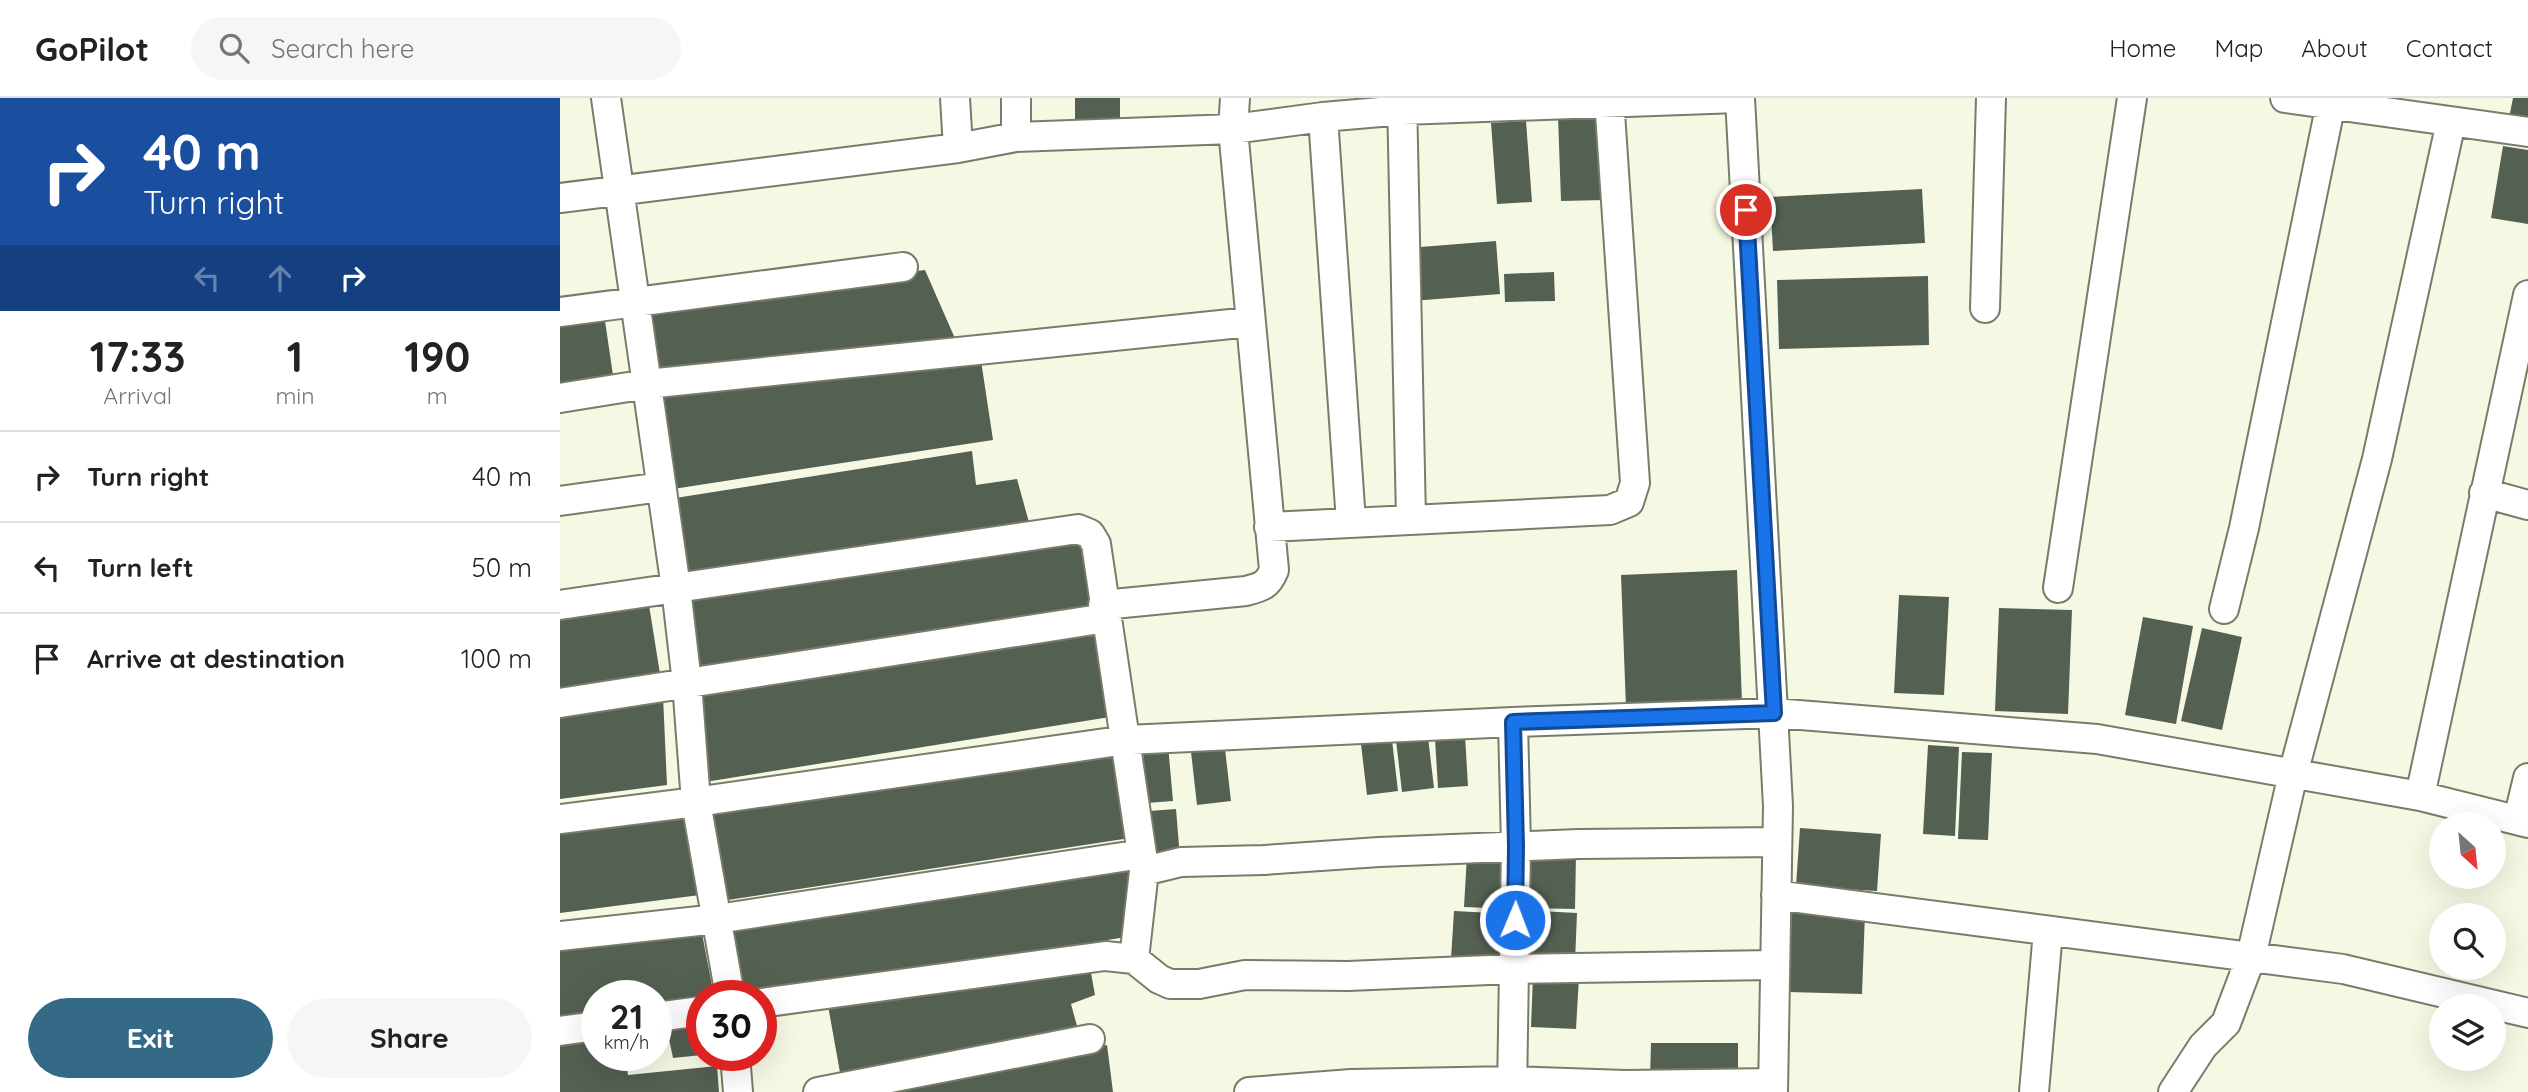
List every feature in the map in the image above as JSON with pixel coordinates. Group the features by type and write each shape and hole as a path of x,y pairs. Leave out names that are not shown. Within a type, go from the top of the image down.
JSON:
{"street":[{"path":"606,98 676,587 696,802 727,980"},
{"path":"955,98 958,148"},
{"path":"1016,98 1017,136"},
{"path":"560,703 1105,611 1246,591 1263,587 1269,582 1274,570 1233,129 1235,98"},
{"path":"560,198 958,148 1017,136 1233,129 1403,104 1739,98 1778,806 1773,1087 1394,1088 1351,1084 1249,1092"},
{"path":"1984,308 1991,98"},
{"path":"2058,588 2132,98"},
{"path":"2285,98 2332,102 2528,132"},
{"path":"1269,527 1610,510 1629,502 1635,483 1609,100"},
{"path":"2224,609 2244,528 2332,102"},
{"path":"1403,104 1412,519"},
{"path":"1323,117 1351,522"},
{"path":"2173,1092 2203,1046 2226,1023 2251,957 2293,774 2378,459 2451,122"},
{"path":"560,312 903,267"},
{"path":"2420,796 2528,295"},
{"path":"560,398 647,384 1250,322"},
{"path":"560,501 661,487"},
{"path":"2484,493 2528,505"},
{"path":"560,605 1078,529 1090,534 1096,544 1143,862 1134,959"},
{"path":"560,818 696,802 1126,740 1774,713 2097,738 2420,796 2523,821 2528,778"},
{"path":"1512,1086 1516,846 1513,722"},
{"path":"560,936 717,919 1143,862 1516,846 1777,842"},
{"path":"1776,895 2343,969 2528,1013"},
{"path":"2034,1092 2048,931"},
{"path":"777,1001 1105,956 1134,959 1158,979 1170,984 1199,984 1245,975 1348,976 1513,969 1775,965"},
{"path":"560,1031 581,1028"},
{"path":"818,1092 1090,1039"},
{"path":"736,1071 738,1092"}],"building":[{"path":"1075,98 1120,98 1120,121 1075,121"},
{"path":"2513,98 2528,98 2528,122 2509,118"},
{"path":"1602,114 1605,200 1561,201 1558,116"},
{"path":"1526,121 1532,202 1497,204 1491,123"},
{"path":"2503,146 2528,150 2528,224 2491,218"},
{"path":"1922,189 1925,243 1773,251 1770,197"},
{"path":"1496,241 1500,294 1412,301 1408,248"},
{"path":"925,270 957,343 656,378 645,308"},
{"path":"1554,272 1555,301 1505,302 1504,274"},
{"path":"1928,276 1929,345 1779,349 1777,280"},
{"path":"604,314 614,382 560,390 560,320"},
{"path":"980,354 993,440 673,489 656,395"},
{"path":"972,451 976,485 1017,479 1030,526 674,574 669,499"},
{"path":"1081,538 1094,617 689,672 683,587"},
{"path":"1737,570 1742,703 1626,708 1621,575"},
{"path":"1899,595 1949,597 1944,695 1894,693"},
{"path":"648,599 661,680 560,694 560,612"},
{"path":"1999,608 2072,610 2068,714 1995,711"},
{"path":"2143,617 2193,626 2176,724 2125,715"},
{"path":"1095,624 1110,717 705,782 690,689"},
{"path":"2202,628 2242,637 2222,730 2181,721"},
{"path":"663,696 667,785 560,799 560,710"},
{"path":"1465,736 1468,786 1438,788 1435,739"},
{"path":"1428,737 1434,788 1402,792 1396,740"},
{"path":"1224,740 1231,801 1197,805 1190,743"},
{"path":"1392,740 1398,791 1367,795 1361,744"},
{"path":"1115,744 1130,838 721,901 711,809"},
{"path":"1168,745 1173,801 1147,803 1143,747"},
{"path":"1928,745 1959,747 1955,836 1923,834"},
{"path":"1962,752 1992,753 1988,840 1958,839"},
{"path":"1176,809 1180,858 1152,860 1149,811"},
{"path":"683,816 700,895 560,913 560,832"},
{"path":"1800,828 1881,834 1877,891 1796,886"},
{"path":"1520,854 1576,854 1575,909 1519,908"},
{"path":"1467,855 1516,858 1513,909 1464,907"},
{"path":"1130,859 1132,936 777,993 777,980 738,980 725,922"},
{"path":"1518,910 1577,913 1575,962 1516,961"},
{"path":"1454,911 1512,914 1510,962 1451,959"},
{"path":"1790,911 1865,913 1862,994 1788,992"},
{"path":"700,923 711,980 686,980 686,1000 672,1002 672,980 581,980 581,1013 560,1016 560,939"},
{"path":"1089,962 1095,995 1071,1004 1080,1037 841,1078 827,1000"},
{"path":"1533,975 1579,977 1576,1029 1531,1027"},
{"path":"686,1017 686,1057 673,1058 672,1019"},
{"path":"581,1034 581,1071 627,1071 628,1075 686,1069 717,1071 719,1092 560,1092 560,1037"},
{"path":"1651,1043 1738,1043 1738,1079 1650,1079"},
{"path":"1107,1045 1113,1092 885,1092 1069,1052"}],"route":[{"path":"1515,920 1513,722 1774,713 1746,210"}]}
